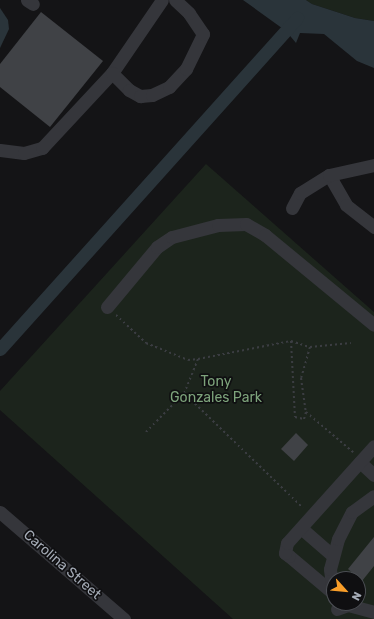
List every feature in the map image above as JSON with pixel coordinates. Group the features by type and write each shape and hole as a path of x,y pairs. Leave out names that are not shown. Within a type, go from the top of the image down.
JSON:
{"street":[{"path":"0,150 24,153 42,148 112,73 162,0"},
{"path":"112,73 129,90 140,96 146,96 169,87 186,69 203,34 189,13 175,0"},
{"path":"292,208 300,194 329,175 374,165"},
{"path":"329,175 346,205 374,227"},
{"path":"107,307 157,247 172,237 218,225 246,224 265,235 374,325"},
{"path":"326,594 285,552 287,543 374,446"},
{"path":"361,461 374,475"},
{"path":"330,571 332,554 352,512 374,496"},
{"name":"Carolina Street","path":"0,512 124,619"},
{"path":"301,528 332,554"}],"path":[{"path":"107,307 146,343 188,360 291,341 310,347 351,343"},
{"path":"291,341 295,417 304,419 306,412 301,378 310,347"},
{"path":"146,432 184,393 198,359"},
{"path":"184,393 311,516"},
{"path":"306,412 361,461"}],"green space":[{"path":"306,0 374,0 374,21 355,18 312,4"},
{"name":"Tony Gonzales Park","path":"206,164 374,312 374,619 233,619 0,410 0,391"}],"shaded area":[{"path":"243,0 306,0 312,4 355,18 374,21 374,68 357,61 324,34 300,33 296,43 286,31"},
{"path":"0,8 8,20 9,29 0,48"}],"building":[{"path":"41,12 103,61 50,127 0,87 0,64"},
{"path":"296,433 308,445 294,461 281,449"},
{"path":"374,537 374,566 366,576 366,571 350,571 348,569"}],"waterway":[{"path":"0,349 297,18"}]}
